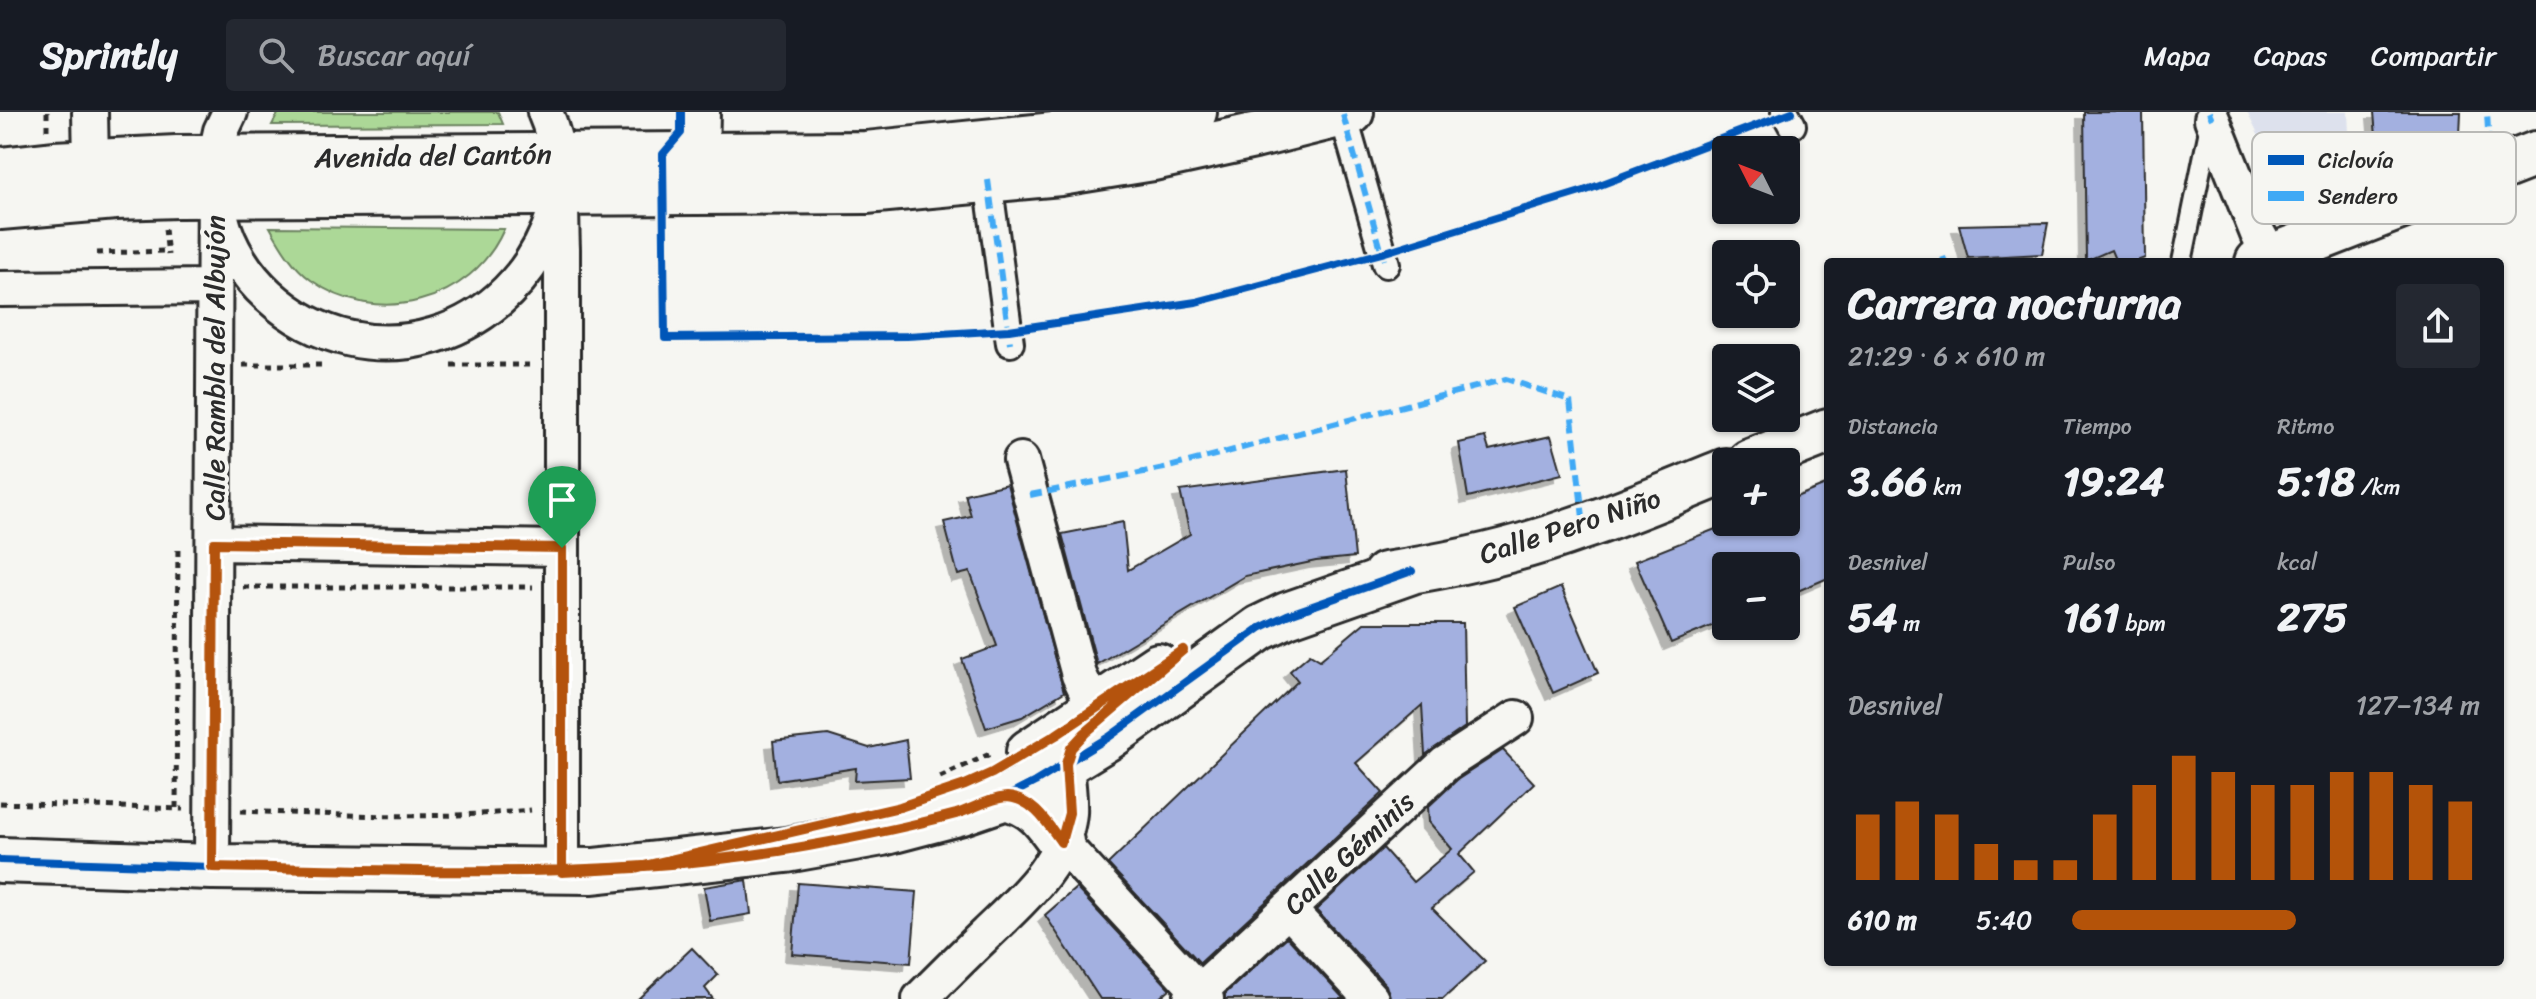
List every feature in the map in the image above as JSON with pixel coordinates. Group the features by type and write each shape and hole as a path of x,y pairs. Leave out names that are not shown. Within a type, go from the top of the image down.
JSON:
{"street":[{"path":"90,112 91,162"},
{"name":"Calle Rambla del Albujón","path":"212,867 215,176 221,131 230,112"},
{"path":"545,112 554,131 562,249 562,872"},
{"path":"866,172 1054,135 1148,122 1194,112"},
{"path":"866,172 988,180 1060,173 1153,158 1347,113 1386,264"},
{"path":"2210,115 2252,219"},
{"name":"Avenida del Cantón","path":"559,173 701,133 866,172"},
{"path":"2516,162 2536,154"},
{"name":"Avenida del Cantón","path":"0,170 91,162 215,176 866,172"},
{"path":"215,176 223,227 237,258 257,285 282,308 311,325 343,337 376,342 410,341 443,333 473,319 501,300 524,275 542,246 554,215 559,173"},
{"name":"Avenida del Cantón","path":"0,207 115,197 215,176"},
{"path":"988,180 1010,343"},
{"path":"2254,224 2264,258"},
{"path":"2270,258 2357,224"},
{"path":"0,289 214,287"},
{"path":"1785,448 1824,433"},
{"path":"1021,460 1079,675 1095,709"},
{"name":"Calle Pero Niño","path":"635,868 918,796 992,773 1228,620 1275,596 1313,584 1412,571 1544,540 1712,477"},
{"path":"214,543 562,548"},
{"name":"Calle Pero Niño","path":"0,860 212,867 562,872 635,868 786,850 882,833 1006,797 1109,737 1260,628 1287,615 1412,571"},
{"path":"920,999 1038,881 1051,863 1069,813 1066,764 1074,743 1183,650"},
{"name":"Calle Géminis","path":"1199,996 1445,764 1516,718"},
{"path":"918,796 1001,783 1039,762 1066,764"},
{"path":"1006,797 1023,802 1037,811 1199,996"},
{"path":"1288,909 1371,999"}],"lane":[{"path":"2183,258 2210,115"}],"path":[{"path":"47,112 47,132"},
{"path":"176,808 178,542"},
{"path":"230,587 538,587"},
{"path":"918,796 997,750"},
{"path":"0,803 353,816 449,816 535,810"}],"shaded area":[{"path":"2247,112 2348,112 2349,132 2257,132"}],"green space":[{"path":"279,112 498,112 503,124 272,125"},
{"path":"270,227 504,229 489,254 469,275 446,290 420,300 392,304 364,303 337,295 311,280 293,263"}],"building":[{"path":"2084,112 2143,112 2145,258 2114,258 2111,250 2086,258"},
{"path":"2374,112 2461,112 2460,132 2376,132"},
{"path":"2048,223 2042,254 1968,258 1959,225"},
{"path":"1551,436 1562,474 1468,497 1459,443 1485,437 1489,450"},
{"path":"1346,469 1355,557 1316,561 1245,576 1097,664 1062,534 1123,522 1128,570 1190,534 1180,491"},
{"path":"1007,484 1064,692 1022,717 986,728 962,659 997,646 970,572 958,575 944,522 971,516 965,494"},
{"path":"1824,486 1824,580 1800,590 1800,552 1712,552 1712,626 1671,643 1635,561 1712,530 1712,536 1800,536 1800,495"},
{"path":"1561,587 1598,673 1553,693 1515,607"},
{"path":"1364,623 1463,623 1465,727 1425,755 1422,705 1356,763 1383,793 1200,963 1108,864 1298,681 1290,671 1310,654 1320,660"},
{"path":"828,735 869,748 906,740 910,778 855,781 856,768 777,780 773,741"},
{"path":"1503,750 1534,783 1459,854 1474,872 1432,908 1485,961 1443,999 1390,999 1386,985 1316,910 1383,848 1413,882 1452,849 1429,822 1428,807 1457,780"},
{"path":"747,880 751,914 710,921 704,887"},
{"path":"798,883 917,892 911,963 792,954"},
{"path":"1076,888 1170,989 1158,999 1100,999 1045,915"},
{"path":"1287,937 1344,999 1225,999 1225,994"},
{"path":"692,948 718,975 705,988 713,999 638,999"}],"marked path":[{"path":"2209,112 2212,119"},
{"path":"2487,112 2488,132"},
{"path":"1343,115 1384,260"},
{"path":"988,180 1010,343"},
{"path":"1030,495 1169,467 1506,379 1570,400 1584,527"}],"cycle path":[{"path":"681,112 681,133 663,154 665,338 907,336 1009,330 1196,302 1382,253 1584,191 1792,112"},
{"path":"0,860 212,867 593,871 786,850 882,833 1006,797 1109,737 1260,628 1287,615 1412,571"}],"route":[{"path":"562,548 214,543 212,867 562,872 635,868 786,850 882,833 1006,797 1023,802 1037,811 1061,842 1069,813 1066,764 1071,748 1183,650 1017,759 965,785 918,802 635,868 593,871 562,872 562,548"}]}
